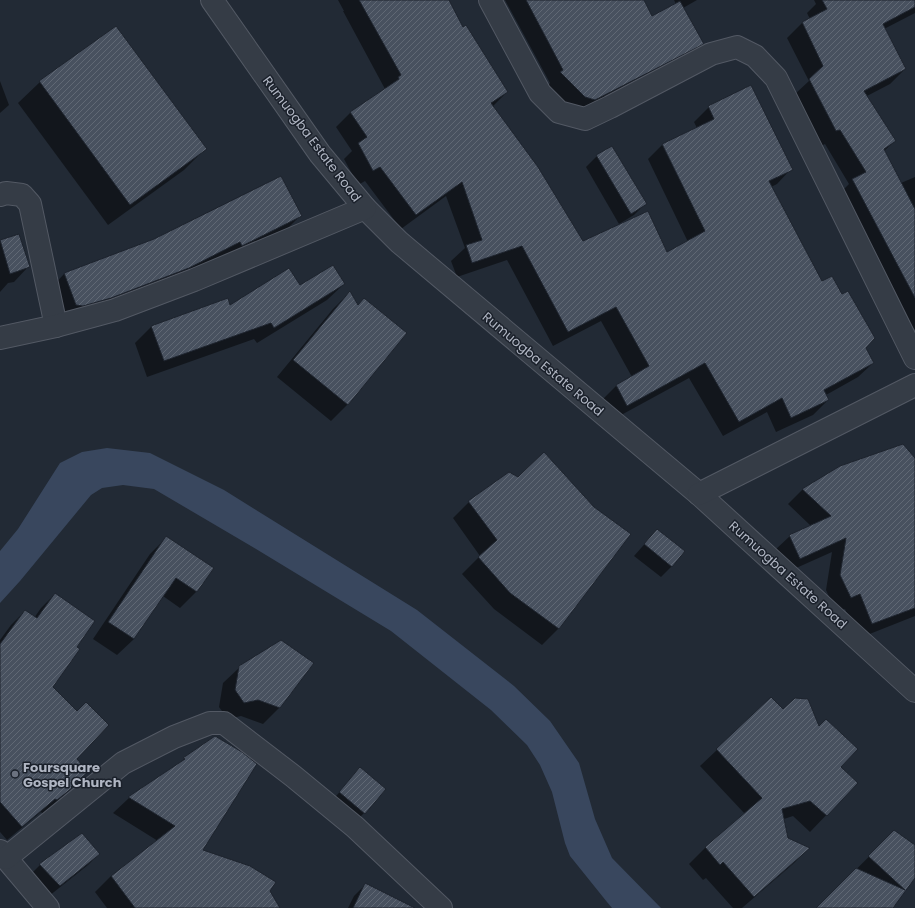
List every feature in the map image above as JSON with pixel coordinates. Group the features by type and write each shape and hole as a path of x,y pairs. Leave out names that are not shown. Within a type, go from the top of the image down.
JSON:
{"street":[{"name":"Rumuogba Estate Road","path":"212,0 320,154 365,208 399,242 699,494 915,691"},
{"path":"490,0 540,93 559,112 585,119 711,54 737,48 755,56 776,78 915,358"},
{"path":"0,195 6,193 22,195 30,204 56,326"},
{"path":"0,338 56,326 122,308 194,280 365,208"},
{"path":"699,494 915,385"},
{"path":"48,908 3,855 123,763 174,737 210,723 224,722 355,827 441,908"}],"water":[{"path":"107,448 150,453 224,490 417,610 514,686 550,721 579,763 595,819 612,858 661,908 612,908 570,856 565,843 552,792 540,765 527,745 491,710 391,631 154,489 123,485 102,488 91,495 0,603 0,551 18,529 60,463 82,452"}],"building":[{"path":"359,0 449,0 463,27 466,25 508,92 491,103 538,167 583,241 648,211 667,252 705,231 662,144 714,119 708,106 751,85 793,170 769,181 822,281 832,276 842,294 848,291 875,338 866,348 874,363 824,390 829,400 791,418 782,398 739,422 705,363 627,406 616,385 649,366 616,307 568,332 522,246 472,263 466,245 482,240 462,182 416,215 380,167 373,171 358,143 367,137 350,112 399,79 398,77 401,75"},
{"path":"526,0 644,0 652,16 680,1 704,44 595,100 585,97 560,72 563,70"},
{"path":"822,0 915,0 915,7 883,24 906,69 864,91 896,141 884,149 915,209 915,298 852,179 866,172 840,130 836,131 809,79 823,66 802,22 827,9"},
{"path":"116,26 207,149 130,205 39,81"},
{"path":"612,146 647,204 631,214 596,155"},
{"path":"281,176 302,216 242,246 240,242 189,268 111,298 83,306 76,305 64,273 154,239"},
{"path":"19,234 30,267 10,274 0,240"},
{"path":"333,265 345,284 274,328 271,323 164,361 151,326 228,298 230,305 289,268 300,285"},
{"path":"350,291 358,305 364,298 407,333 348,405 293,360"},
{"path":"903,444 915,458 915,608 872,624 860,594 851,598 840,575 846,538 800,559 789,535 831,516 802,489 840,466"},
{"path":"544,452 594,507 631,534 559,629 510,593 478,557 497,540 468,501 509,472 518,477"},
{"path":"657,529 685,551 672,567 644,544"},
{"path":"166,536 214,568 197,592 176,578 134,639 108,622"},
{"path":"55,593 95,621 77,647 80,649 53,687 77,711 86,702 109,725 77,759 88,772 71,787 72,788 57,800 55,799 22,827 0,802 0,644 25,610 37,618"},
{"path":"281,640 314,663 280,708 258,700 244,703 235,690 239,666"},
{"path":"771,697 783,709 795,698 808,699 819,726 826,719 858,749 841,767 858,783 827,816 810,801 782,809 788,838 810,848 754,897 723,862 720,865 705,847 762,798 716,749"},
{"path":"215,736 242,752 257,764 203,850 250,866 276,882 270,891 280,908 135,908 111,876 175,826 128,797 185,759 183,758"},
{"path":"360,767 386,789 365,814 339,792"},
{"path":"894,830 915,845 915,878 893,908 816,908 856,868 905,890 868,856"},
{"path":"82,833 100,854 60,886 39,864"},
{"path":"365,883 415,908 353,908"}],"place":[{"name":"Foursquare Gospel Church","path":"15,774"}]}
